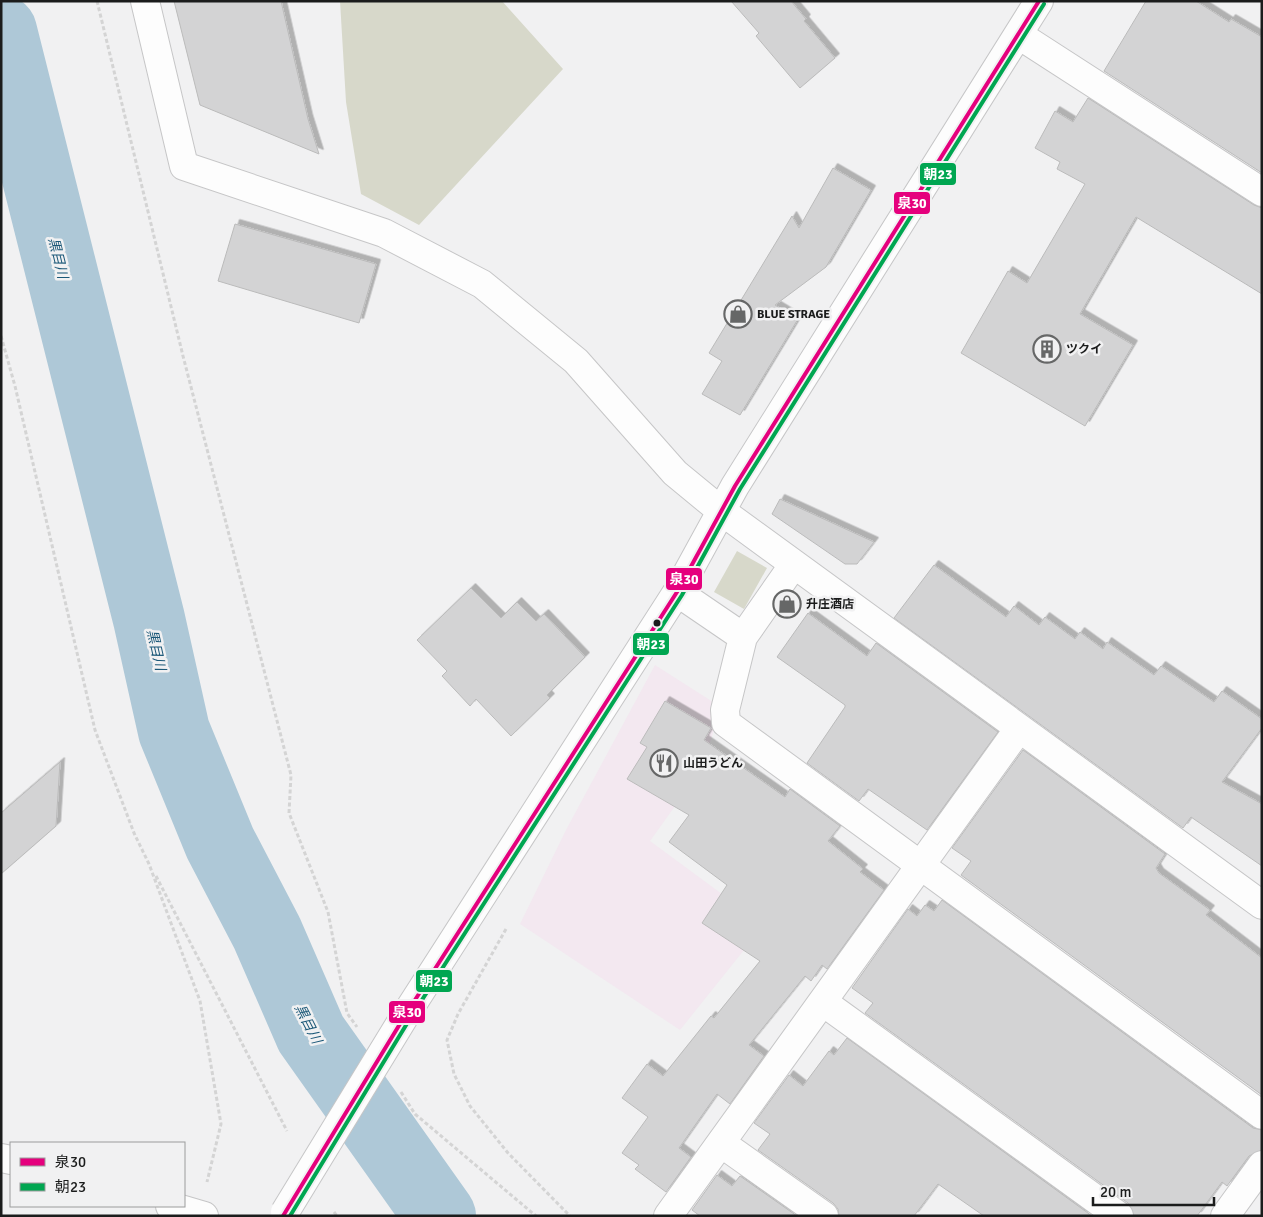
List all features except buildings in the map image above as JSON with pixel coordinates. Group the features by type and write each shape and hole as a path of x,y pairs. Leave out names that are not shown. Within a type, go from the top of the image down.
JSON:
{"street":[{"path":"144,1 184,166 384,233 482,284 576,361 675,473 720,510 1018,730 1262,905"},
{"path":"284,1214 406,1014 677,592 720,510 1039,1"},
{"path":"1019,35 1262,192"},
{"path":"794,564 743,637 725,710 726,723 1262,1115"},
{"path":"677,592 743,637"},
{"path":"668,1216 1018,730"},
{"path":"823,1002 1119,1216"},
{"path":"721,1143 824,1216"},
{"path":"1225,1216 1262,1165"},
{"path":"174,1207 202,1215"}],"path":[{"path":"97,1 188,375 291,774 289,813 328,912 347,1013 358,1028"},
{"path":"1,336 15,386 94,730 134,833 287,1131"},
{"path":"149,864 200,1001 221,1124 202,1215"},
{"path":"447,1040 454,1074 470,1106 508,1153 570,1216"},
{"path":"399,1090 415,1114 536,1216"},
{"path":"334,1212 337,1216"}],"shaded area":[{"path":"340,1 502,1 563,69 419,225 361,194 346,102"},
{"path":"737,551 767,568 744,609 714,592"},
{"path":"655,665 713,702 714,730 701,770 650,841 764,925 680,1030 520,924 566,830"}],"waterway":[{"name":"黒目川","path":"1,31 149,619 174,731 220,843 267,933 311,1034 440,1216"}],"transit line":[{"name":"泉30","path":"283,1216 406,1014 677,592 735,486 1039,1"},
{"name":"朝23","path":"290,1216 411,1017 682,595 740,489 1044,4"}],"place":[{"name":"BLUE STRAGE","path":"738,314"},
{"name":"ツクイ","path":"1047,349"},
{"name":"升庄酒店","path":"787,604"},
{"name":"山田うどん","path":"664,763"}]}
